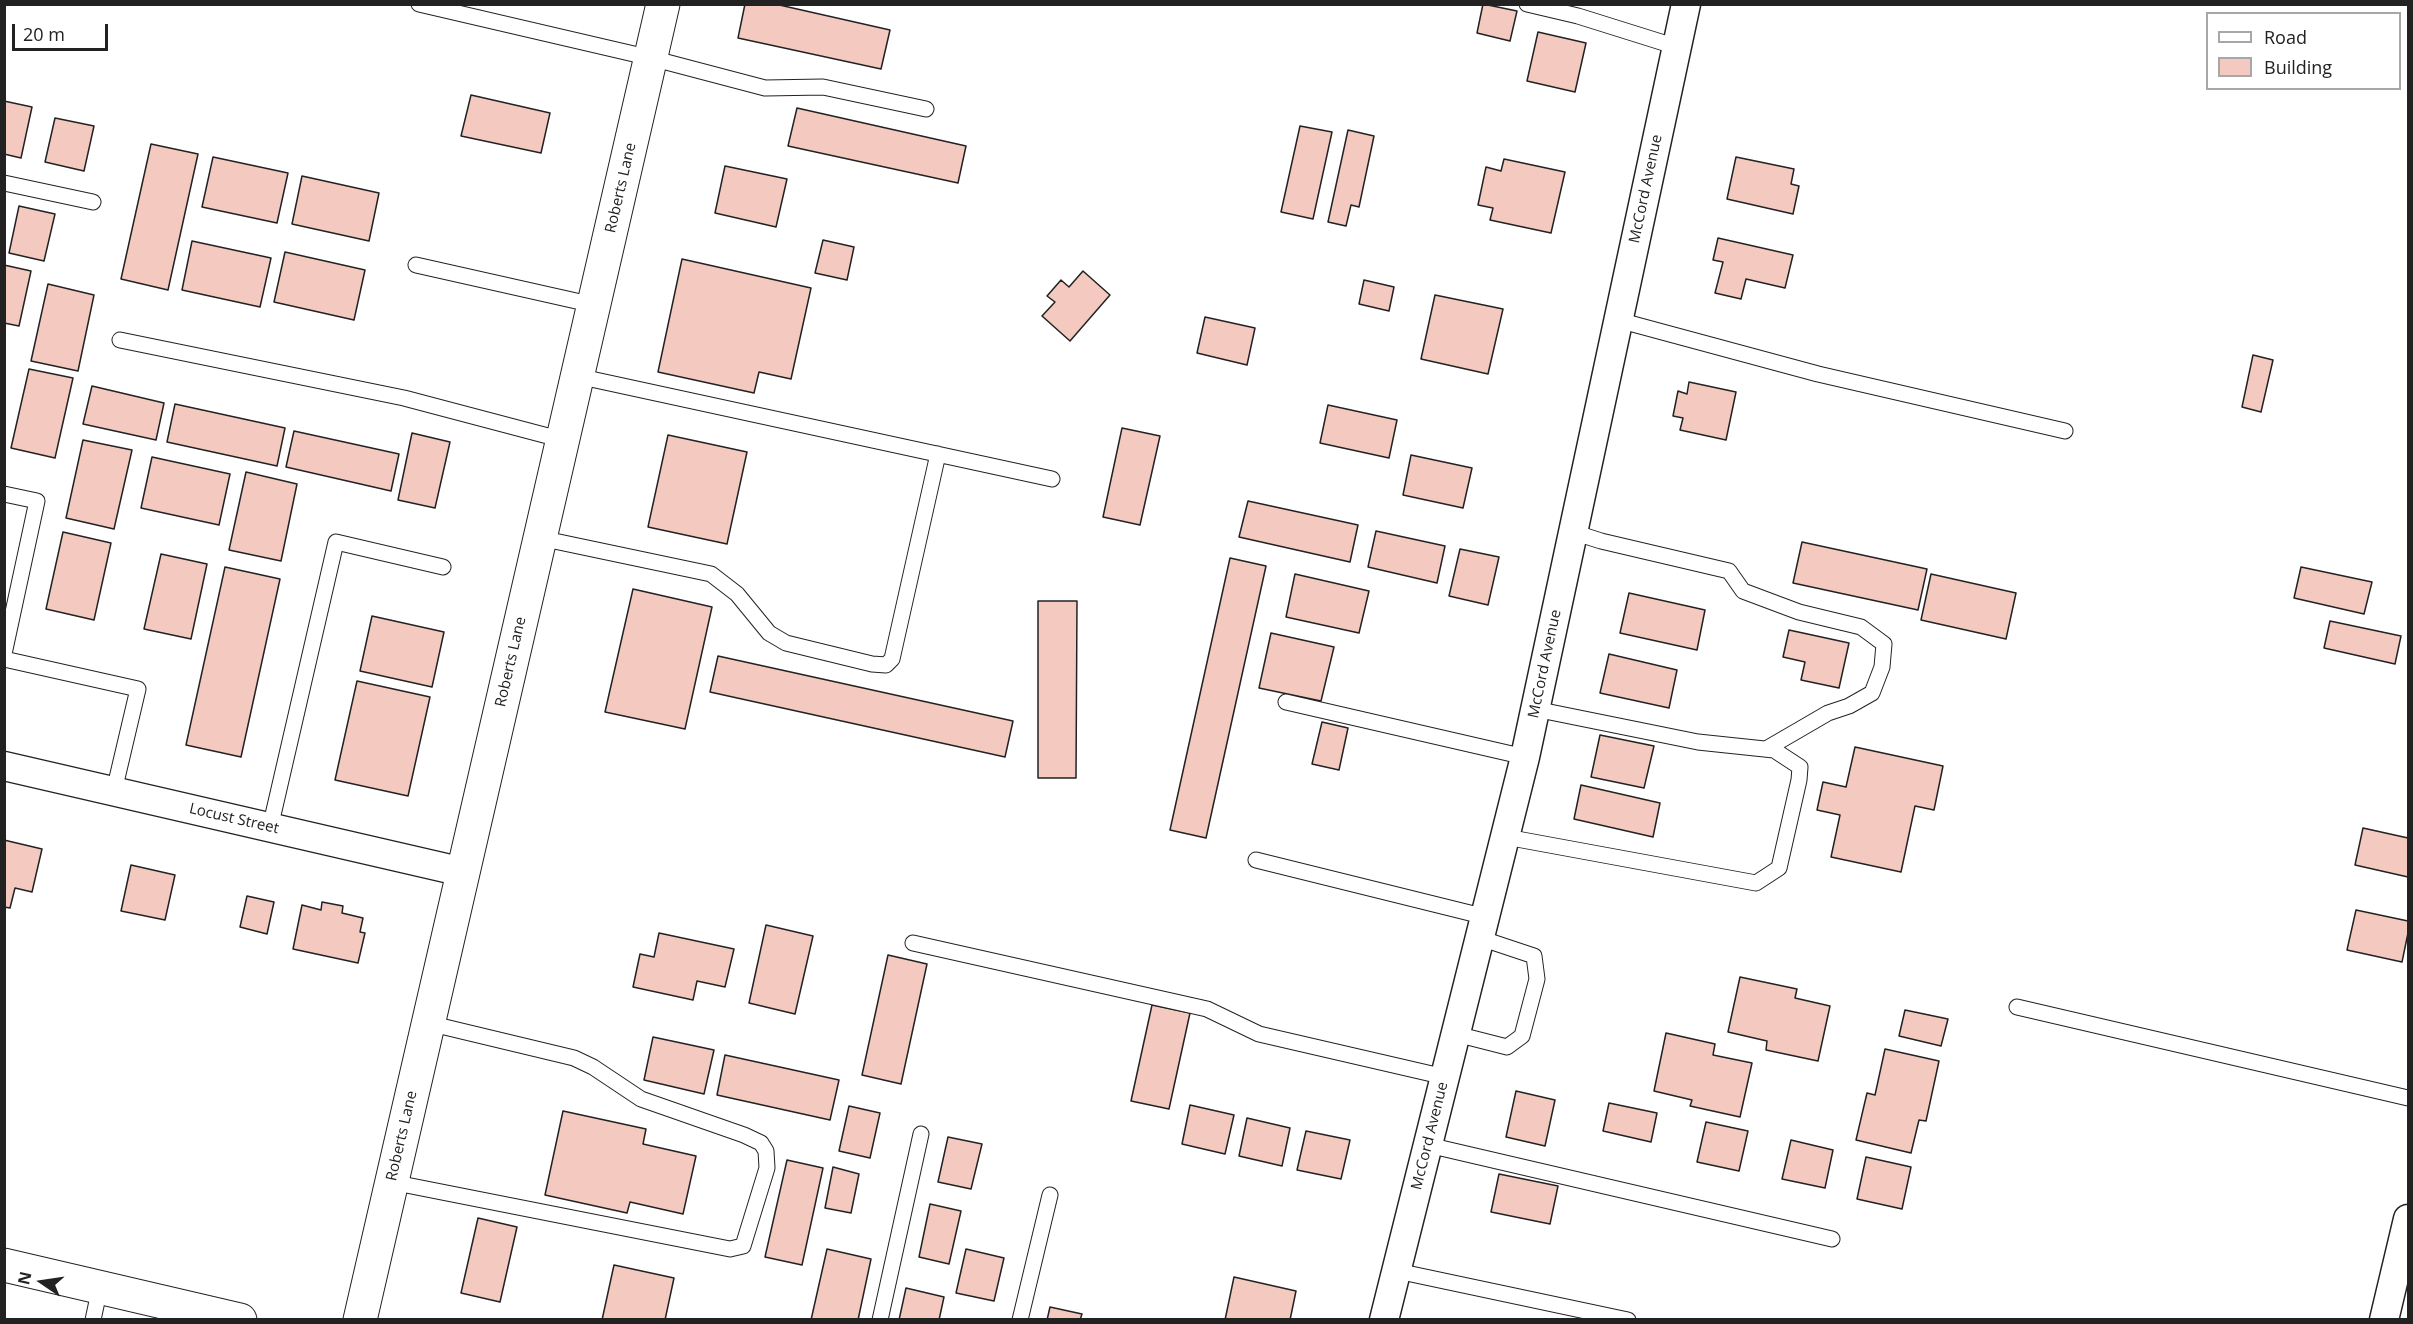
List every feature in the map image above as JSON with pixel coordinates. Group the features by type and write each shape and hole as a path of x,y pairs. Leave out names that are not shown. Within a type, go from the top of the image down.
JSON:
{"main road":[{"name":"Roberts Lane","path":"360,1320 663,4"},
{"path":"4,1264 240,1320"}],"street":[{"name":"McCord Avenue","path":"1384,1320 1525,757 1686,4"},
{"name":"Locust Street","path":"4,766 463,872"},
{"path":"2384,1320 2409,1219"}],"lane":[{"path":"419,4 651,58 765,88 823,87 926,109"},
{"path":"1527,4 1578,16 1677,47"},
{"path":"4,183 93,202"},
{"path":"416,265 594,305"},
{"path":"1618,320 1818,374 2065,431"},
{"path":"120,340 404,398 562,440"},
{"path":"577,376 1052,479"},
{"path":"540,538 711,574 737,594 769,633 786,643 872,664 886,665 892,659 938,454"},
{"path":"4,494 37,501 4,654"},
{"path":"1573,532 1601,541 1729,571 1743,591 1798,612 1861,627 1884,644 1882,667 1872,693 1849,706 1828,713 1766,749"},
{"path":"270,828 336,542 443,567"},
{"path":"4,659 138,689 114,791"},
{"path":"1286,702 1525,757"},
{"path":"1506,837 1756,883 1779,868 1799,780 1800,767 1774,750 1698,742 1535,709"},
{"path":"1256,860 1483,927 1534,956 1537,979 1522,1036 1507,1047 1456,1034"},
{"path":"913,943 1207,1009 1259,1034 1445,1077"},
{"path":"2017,1007 2409,1098"},
{"path":"391,1182 730,1249 743,1246 767,1168 766,1151 761,1143 641,1099 593,1067 574,1058 428,1023"},
{"path":"880,1320 921,1134"},
{"path":"1428,1144 1832,1239"},
{"path":"1020,1320 1050,1195"},
{"path":"1397,1270 1628,1320"},
{"path":"93,1320 100,1287"}],"building":[{"path":"745,4 775,4 890,30 881,69 738,38"},
{"path":"1483,4 1517,11 1510,41 1477,33"},
{"path":"1538,32 1586,43 1575,92 1527,81"},
{"path":"471,95 550,113 541,153 461,136"},
{"path":"4,101 32,107 21,158 4,154"},
{"path":"797,108 966,146 958,183 788,146"},
{"path":"55,118 94,126 84,171 45,162"},
{"path":"1300,126 1332,132 1313,219 1281,212"},
{"path":"1348,130 1374,136 1359,207 1351,205 1346,226 1328,222"},
{"path":"151,144 198,154 168,290 121,279"},
{"path":"213,157 288,173 277,223 202,207"},
{"path":"1736,157 1794,169 1791,184 1799,186 1793,214 1727,199"},
{"path":"1504,159 1565,172 1551,233 1490,220 1493,208 1478,205 1486,167 1501,171"},
{"path":"725,166 787,179 776,227 715,213"},
{"path":"302,176 379,193 369,241 292,224"},
{"path":"19,206 55,214 44,261 9,253"},
{"path":"1718,238 1793,255 1785,288 1746,279 1741,299 1715,293 1723,262 1713,260"},
{"path":"823,240 854,247 847,280 815,273"},
{"path":"192,241 271,258 260,307 182,290"},
{"path":"285,252 365,270 354,320 274,302"},
{"path":"682,259 811,288 791,379 759,372 754,393 658,372"},
{"path":"4,265 31,271 19,326 4,323"},
{"path":"1083,271 1110,295 1070,341 1042,316 1055,302 1047,296 1061,280 1069,287"},
{"path":"1364,280 1394,287 1389,311 1359,304"},
{"path":"48,284 94,295 78,371 31,361"},
{"path":"1435,295 1503,309 1488,374 1421,359"},
{"path":"1205,317 1255,328 1247,365 1197,353"},
{"path":"2253,355 2273,360 2261,412 2242,407"},
{"path":"29,369 73,378 55,458 11,448"},
{"path":"1689,382 1736,392 1726,440 1680,430 1683,418 1673,416 1678,391 1687,394"},
{"path":"92,386 164,403 156,440 83,424"},
{"path":"175,404 285,428 277,466 167,442"},
{"path":"1328,405 1397,420 1389,458 1320,443"},
{"path":"1122,428 1160,436 1140,525 1103,517"},
{"path":"294,431 399,454 391,491 286,467"},
{"path":"412,433 450,442 435,508 398,500"},
{"path":"668,435 747,452 727,544 648,527"},
{"path":"83,440 132,450 114,529 66,518"},
{"path":"1411,455 1472,468 1463,508 1403,495"},
{"path":"152,457 230,474 219,525 141,508"},
{"path":"246,472 297,484 281,561 229,550"},
{"path":"1248,501 1358,525 1350,562 1239,537"},
{"path":"1376,531 1445,546 1437,583 1368,567"},
{"path":"63,532 111,543 94,620 46,609"},
{"path":"1802,542 1927,569 1918,610 1793,583"},
{"path":"1460,549 1499,557 1488,605 1449,596"},
{"path":"161,554 207,564 191,639 144,629"},
{"path":"1230,558 1266,566 1206,838 1170,830"},
{"path":"225,567 280,579 241,757 186,745"},
{"path":"2301,567 2372,582 2364,614 2294,598"},
{"path":"1295,574 1369,591 1359,633 1286,617"},
{"path":"1931,574 2016,593 2006,639 1921,620"},
{"path":"633,589 712,607 685,729 605,712"},
{"path":"1629,593 1705,610 1697,650 1620,633"},
{"path":"1038,601 1077,601 1076,778 1038,778"},
{"path":"372,616 444,632 432,687 360,671"},
{"path":"2330,621 2401,636 2395,664 2324,648"},
{"path":"1789,630 1849,643 1839,688 1801,680 1805,662 1783,657"},
{"path":"1271,633 1334,647 1321,701 1259,688"},
{"path":"1609,654 1677,670 1669,708 1600,693"},
{"path":"718,656 1013,721 1005,757 710,692"},
{"path":"357,681 430,697 408,796 335,780"},
{"path":"1322,722 1348,728 1339,770 1312,764"},
{"path":"1600,735 1654,746 1644,788 1591,777"},
{"path":"1855,747 1943,766 1934,810 1915,806 1901,872 1831,857 1840,815 1817,810 1823,782 1846,787"},
{"path":"1581,785 1660,803 1653,837 1574,819"},
{"path":"2363,828 2408,838 2408,877 2355,865"},
{"path":"4,840 42,849 32,892 15,888 10,908 4,907"},
{"path":"131,865 175,875 165,920 121,911"},
{"path":"247,896 274,902 267,934 240,927"},
{"path":"322,902 343,906 342,913 363,918 360,932 365,933 358,963 293,949 302,905 321,910"},
{"path":"2356,910 2408,921 2402,962 2347,950"},
{"path":"766,925 813,936 795,1014 749,1003"},
{"path":"659,933 734,949 725,987 697,981 693,1000 633,987 640,954 654,957"},
{"path":"888,955 927,964 901,1084 862,1075"},
{"path":"1740,977 1797,989 1795,998 1830,1006 1818,1061 1766,1050 1767,1041 1728,1032"},
{"path":"1152,1005 1190,1013 1169,1109 1131,1101"},
{"path":"1905,1010 1948,1019 1941,1046 1899,1036"},
{"path":"1666,1033 1715,1044 1713,1055 1752,1063 1740,1117 1690,1106 1692,1100 1654,1091"},
{"path":"653,1037 714,1050 704,1094 644,1080"},
{"path":"1885,1049 1939,1061 1926,1121 1919,1120 1911,1153 1856,1140 1867,1093 1875,1095"},
{"path":"725,1055 839,1080 830,1120 717,1095"},
{"path":"1516,1091 1555,1100 1545,1146 1506,1137"},
{"path":"1609,1103 1657,1113 1651,1142 1603,1131"},
{"path":"1190,1105 1234,1115 1225,1154 1182,1144"},
{"path":"849,1106 880,1113 870,1158 839,1151"},
{"path":"563,1111 646,1129 643,1144 696,1156 683,1214 630,1202 627,1213 545,1195"},
{"path":"1247,1118 1290,1128 1282,1166 1239,1156"},
{"path":"1706,1122 1748,1131 1739,1171 1697,1162"},
{"path":"1306,1131 1350,1140 1341,1179 1297,1170"},
{"path":"948,1137 982,1144 971,1189 938,1182"},
{"path":"1791,1140 1833,1150 1825,1188 1782,1179"},
{"path":"1866,1157 1911,1167 1902,1209 1857,1199"},
{"path":"787,1160 823,1168 802,1265 765,1257"},
{"path":"833,1167 859,1174 851,1213 825,1208"},
{"path":"1499,1174 1558,1186 1550,1224 1491,1212"},
{"path":"930,1204 961,1211 949,1264 919,1257"},
{"path":"478,1218 517,1227 500,1302 461,1293"},
{"path":"827,1249 871,1259 858,1320 811,1320"},
{"path":"966,1249 1004,1258 994,1301 956,1293"},
{"path":"614,1265 674,1278 665,1320 602,1320"},
{"path":"1234,1277 1296,1291 1290,1320 1225,1320"},
{"path":"906,1288 944,1297 939,1320 899,1320"},
{"path":"1050,1307 1082,1314 1080,1320 1047,1320"}]}
